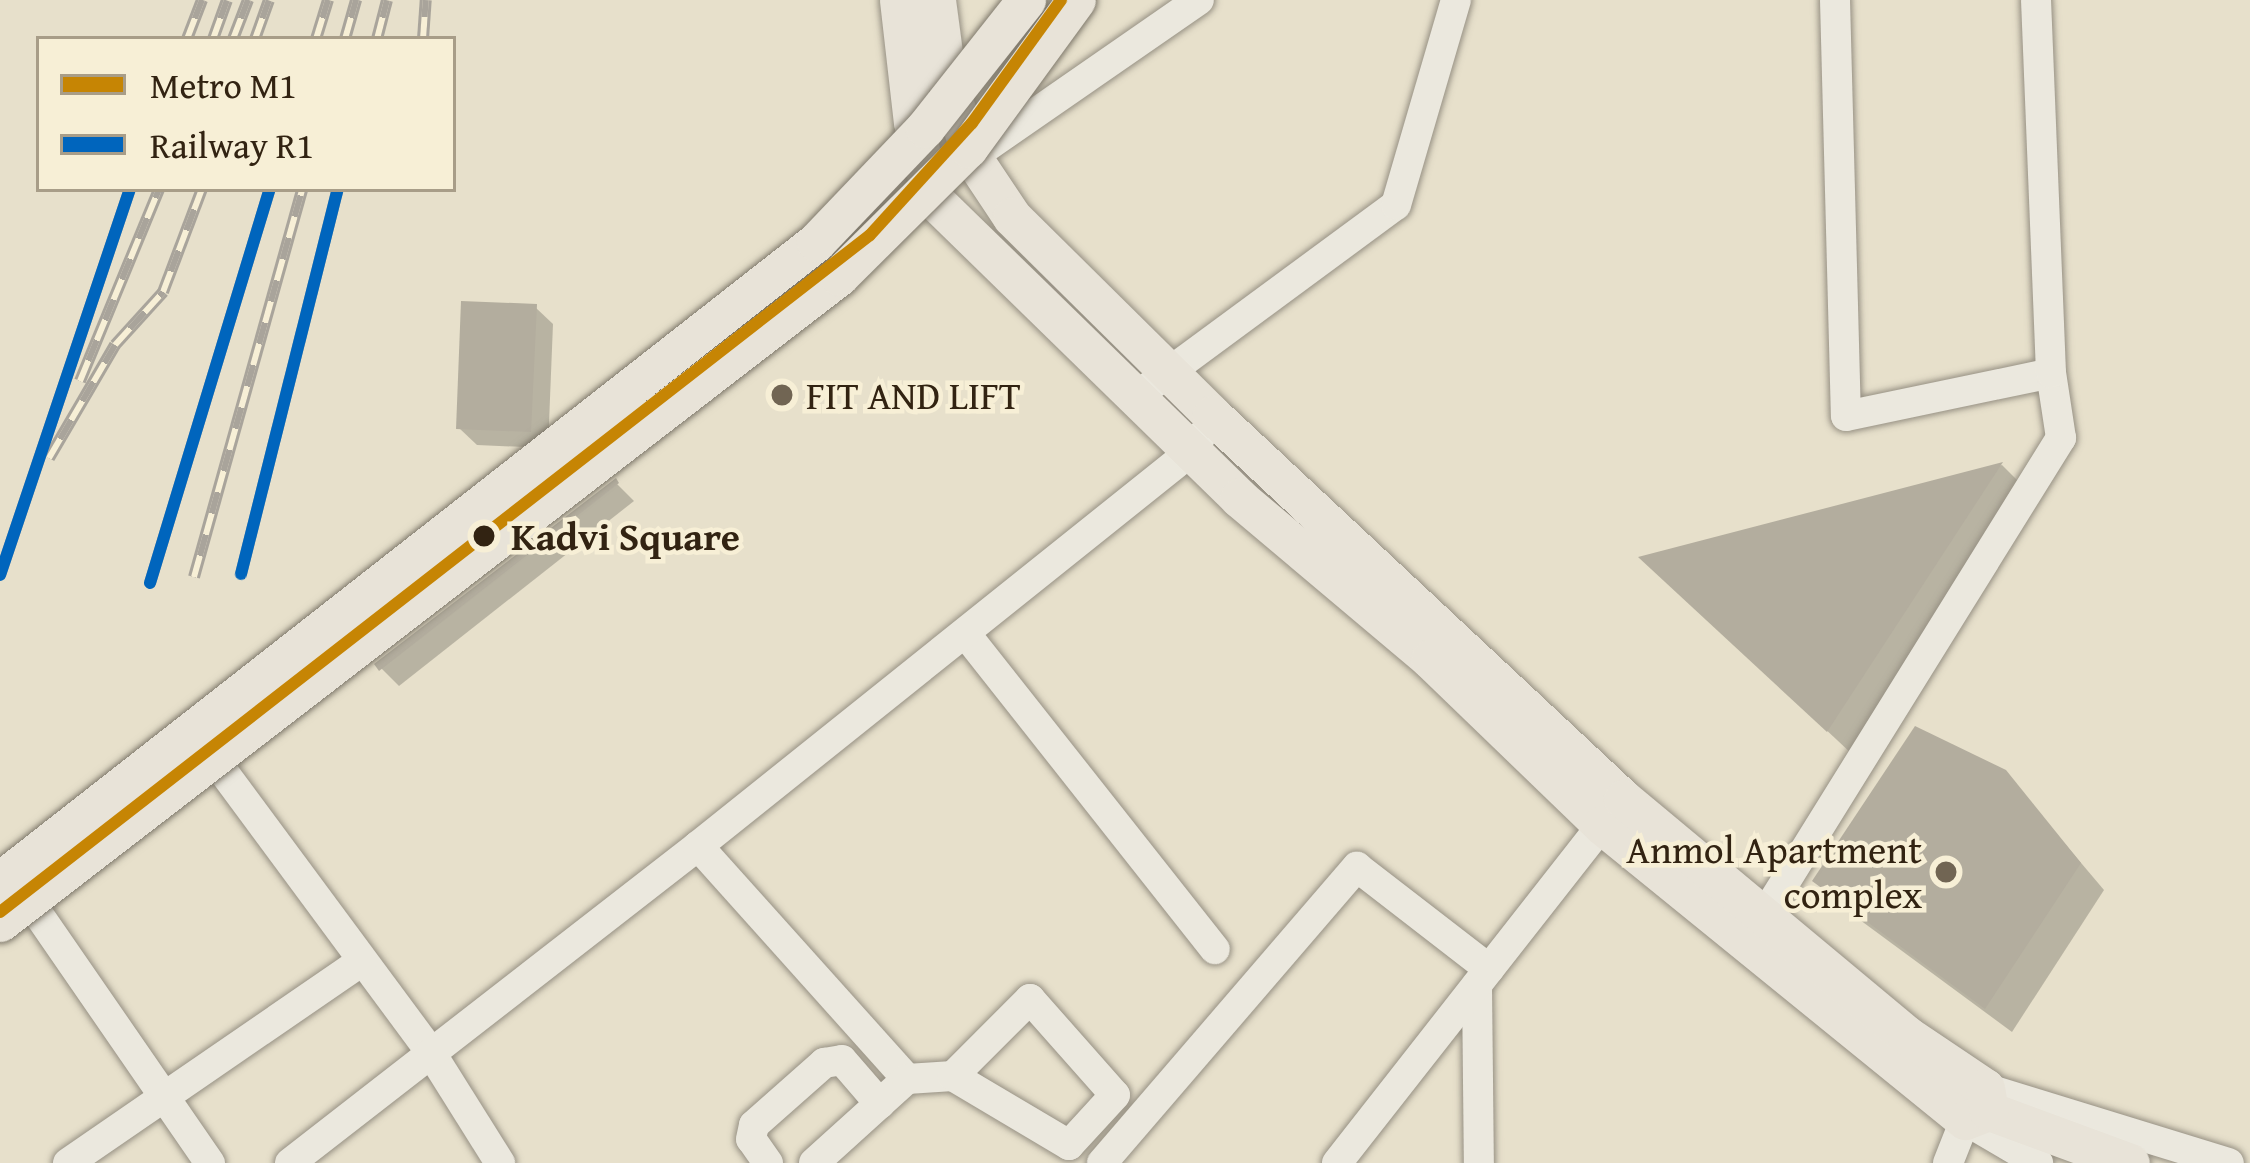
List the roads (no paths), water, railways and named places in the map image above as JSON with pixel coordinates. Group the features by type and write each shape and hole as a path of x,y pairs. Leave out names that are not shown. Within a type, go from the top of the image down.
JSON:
{"main road":[{"path":"899,0 913,122 932,198 1138,395 1203,432 1612,812 1984,1108 2130,1163"},
{"path":"936,0 947,82 972,158 1012,217 1169,369 1203,432"},
{"path":"0,866 806,234 913,122 1011,0"},
{"path":"0,881 815,242 925,128 1025,0"},
{"path":"0,934 17,915 839,276 968,148 1076,0"},
{"path":"17,915 845,287 972,158 1089,0"},
{"path":"1612,812 1765,916 1984,1108"}],"street":[{"path":"972,158 1198,0"},
{"path":"1138,395 1396,205 1456,0"},
{"path":"1835,0 1846,416 2051,374"},
{"path":"1765,916 2061,438 2051,374 2036,0"},
{"path":"290,1163 698,846 964,633 1203,432"},
{"path":"964,633 1215,949"},
{"path":"183,720 431,1053 490,1160"},
{"path":"1337,1163 1612,812"},
{"path":"698,846 908,1079"},
{"path":"1102,1163 1357,867 1483,977"},
{"path":"17,915 168,1096 210,1163"},
{"path":"68,1163 362,961"},
{"path":"1479,1163 1483,977"},
{"path":"814,1163 908,1079 953,1076 1069,1145 1115,1095 1030,999 953,1076"},
{"path":"768,1163 751,1139 754,1125 824,1064 842,1060 880,1104"},
{"path":"1948,1163 1984,1108"},
{"path":"1984,1108 2038,1163"},
{"path":"1984,1108 2229,1163"},
{"path":"2245,1163 2250,1154"}],"railway":[{"path":"188,36 202,0"},
{"path":"214,36 227,0"},
{"path":"234,36 248,0"},
{"path":"256,36 269,0"},
{"path":"317,36 328,0"},
{"path":"346,36 356,0"},
{"path":"378,36 387,0"},
{"path":"423,36 426,0"},
{"path":"0,575 129,192"},
{"path":"80,381 158,192"},
{"path":"49,458 115,345 163,292 201,192"},
{"path":"150,583 269,192"},
{"path":"194,577 301,192"},
{"path":"241,574 337,192"}],"metro line":[{"name":"M1","path":"0,912 870,235 972,123 1061,0"}],"rail line":[{"name":"R1","path":"0,575 129,192"},
{"name":"R1","path":"150,583 269,192"},
{"name":"R1","path":"241,574 337,192"}],"place":[{"name":"FIT AND LIFT","path":"782,395"},
{"name":"Kadvi Square","path":"484,536"},
{"name":"Anmol Apartment complex","path":"1946,872"}]}
